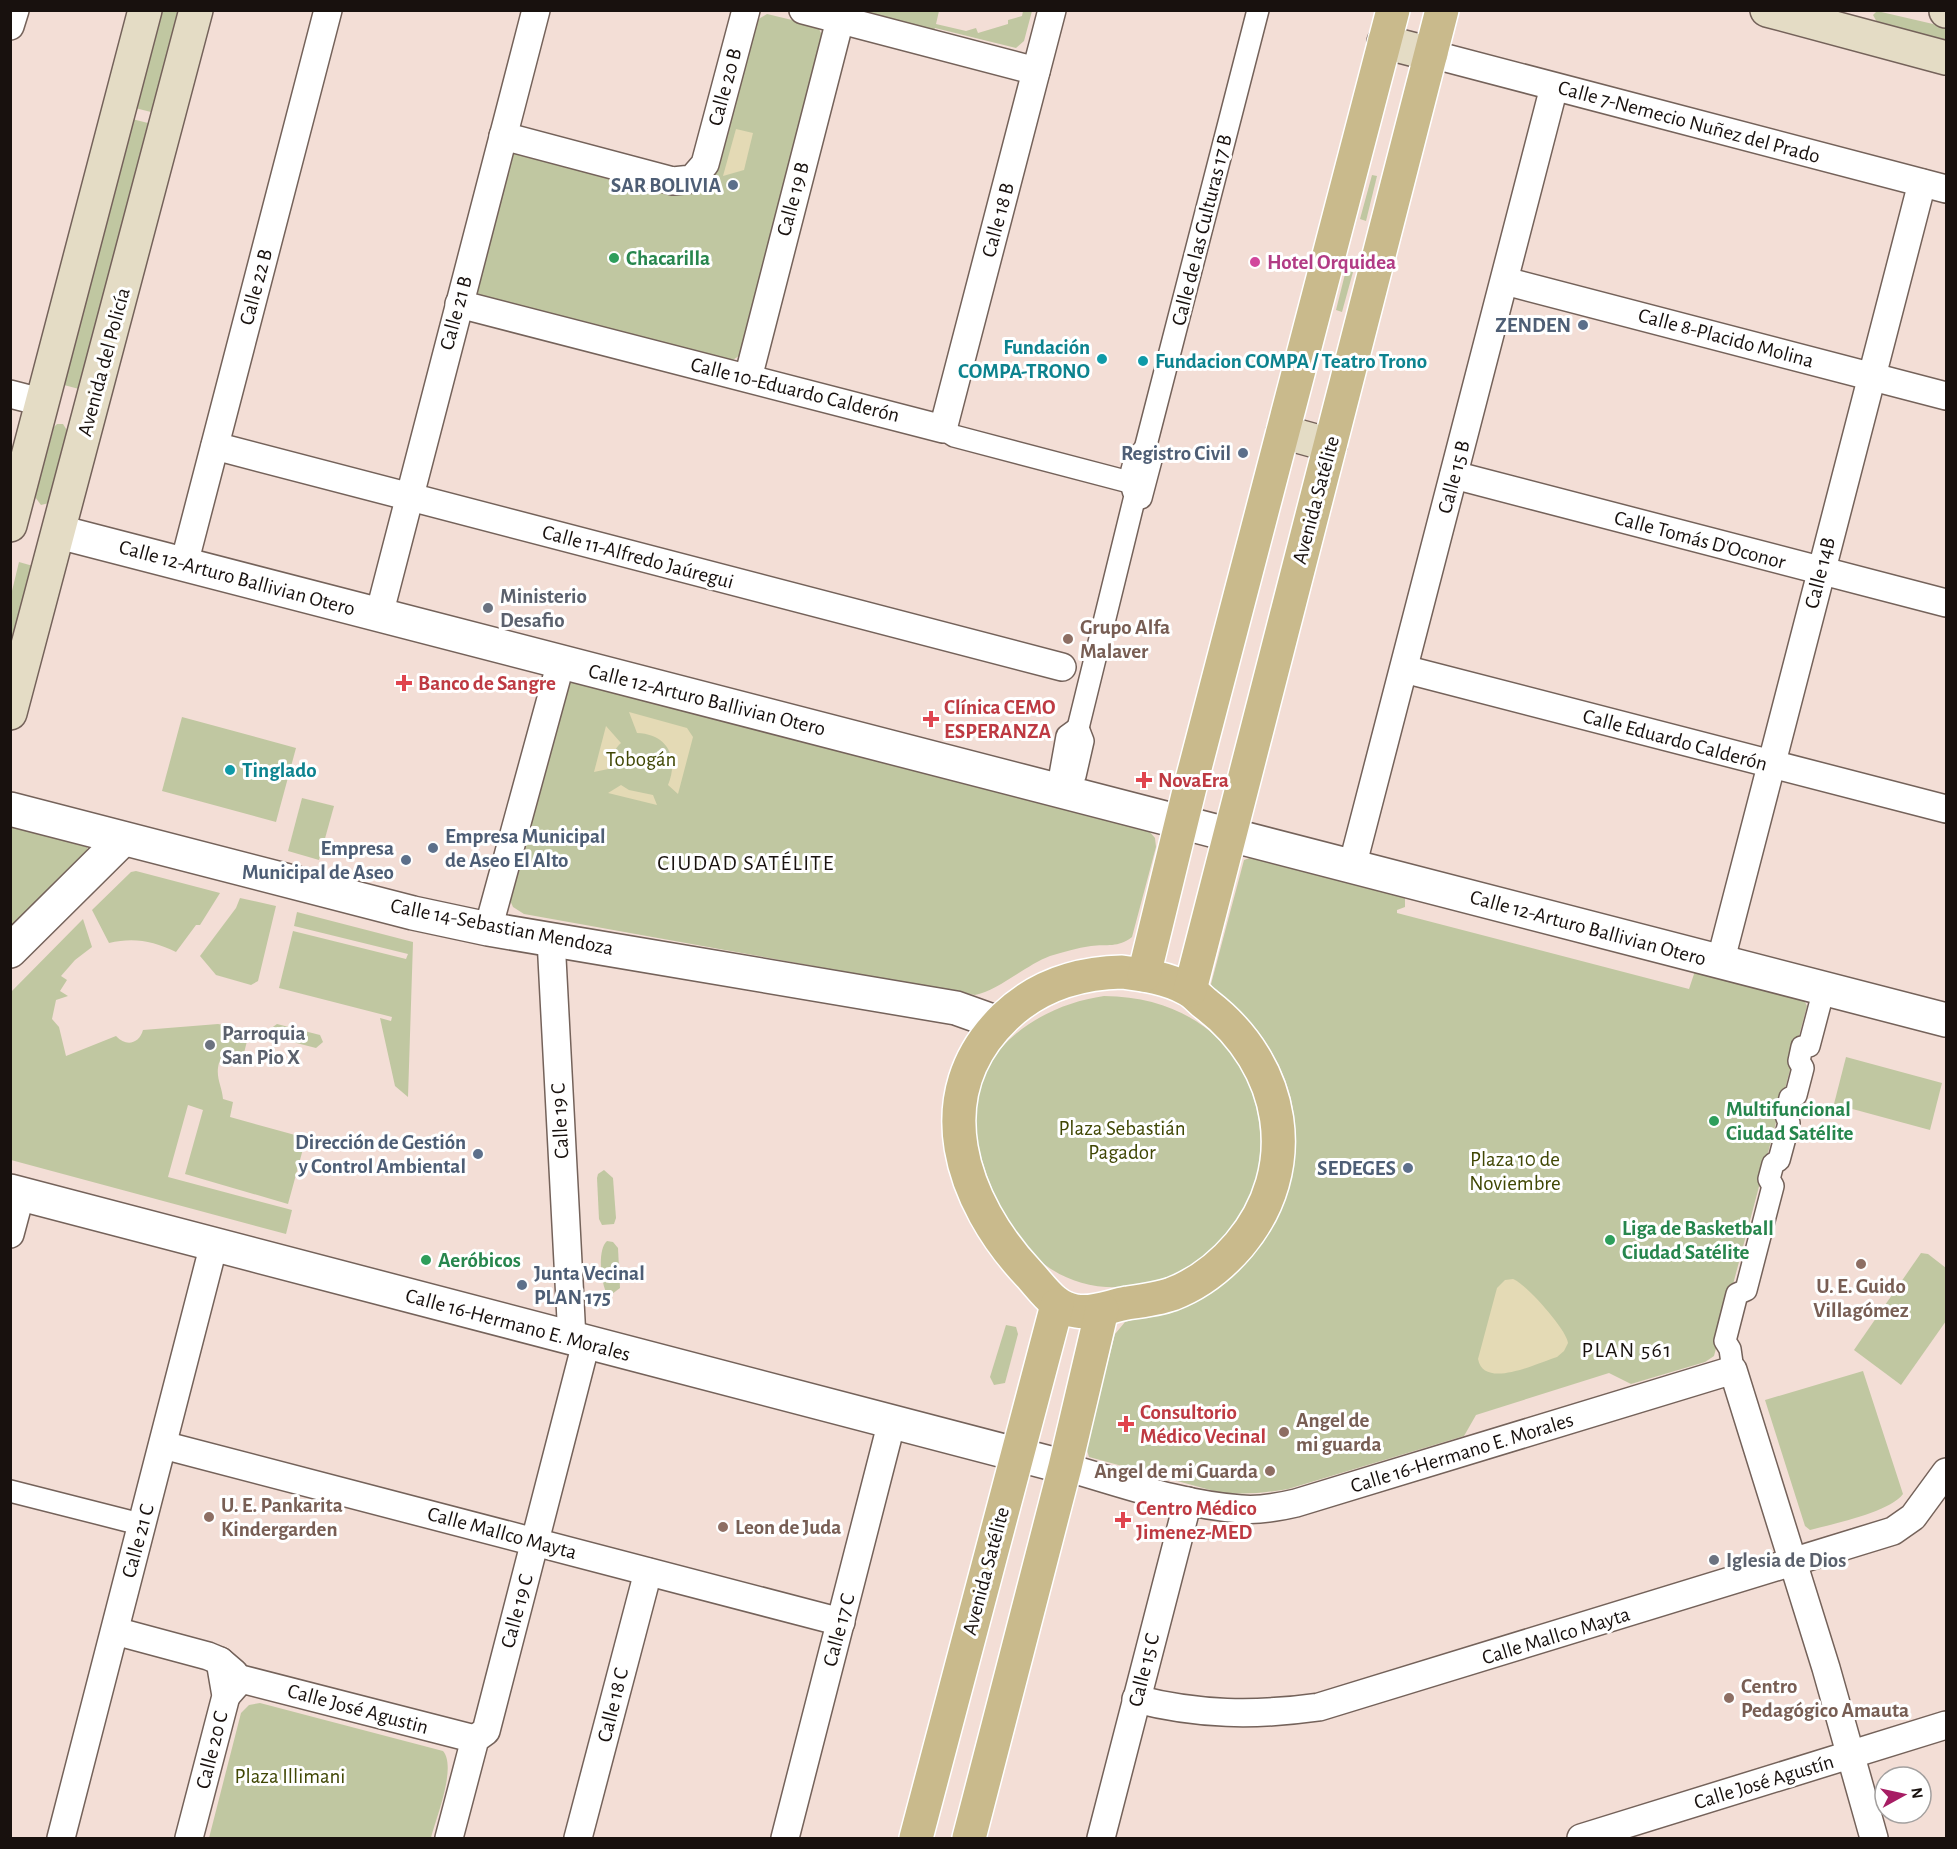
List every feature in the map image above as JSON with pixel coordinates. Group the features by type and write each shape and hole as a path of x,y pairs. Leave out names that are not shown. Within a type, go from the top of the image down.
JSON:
{"main road":[{"path":"58,532 11,522 26,398 145,10"},
{"name":"Avenida del Policía","path":"10,713 196,10"},
{"path":"1144,975 1181,823 1392,10"},
{"name":"Avenida Satélite","path":"1190,990 1442,10"},
{"path":"1767,10 1847,21 1947,58"},
{"path":"1384,42 1431,54"},
{"path":"26,398 90,415"},
{"path":"1283,432 1330,445"},
{"path":"1105,973 1144,975 1190,990 1223,1017 1240,1036 1266,1079 1280,1147 1277,1170 1261,1215 1248,1235 1214,1269 1172,1294 1102,1310 1077,1311 1057,1305 997,1236 984,1213 962,1155 958,1109 960,1090 975,1054 998,1023 1036,994 1070,980 1105,973"},
{"name":"Avenida Satélite","path":"916,1839 1057,1305"},
{"path":"969,1839 1065,1467 1102,1310"}],"street":[{"path":"10,26 15,10"},
{"name":"Calle 22 B","path":"184,564 328,10"},
{"name":"Calle 21 B","path":"379,615 536,10"},
{"name":"Calle 20 B","path":"503,136 673,181 692,179 705,164 746,10"},
{"path":"803,10 1036,72"},
{"name":"Calle 18 B","path":"943,429 1052,10"},
{"name":"Calle de las Culturas 17 B","path":"1135,492 1136,456 1145,449 1258,10"},
{"name":"Calle 19 B","path":"748,378 840,20"},
{"name":"Calle 7-Nemecio Nuñez del Prado","path":"1431,54 1934,186"},
{"name":"Calle 15 B","path":"1352,867 1554,87"},
{"name":"Calle 14B","path":"1720,963 1872,377 1934,186"},
{"name":"Calle 8-Placido Molina","path":"1505,281 1947,396"},
{"name":"Calle 10-Eduardo Calderón","path":"459,304 943,429 954,436 1135,492"},
{"name":"Calle 11-Alfredo Jaúregui","path":"215,446 1062,667"},
{"name":"Calle Tomás D'Oconor","path":"1454,475 1947,603"},
{"path":"1067,776 1067,736 1078,728 1089,674 1135,492"},
{"name":"Calle 12-Arturo Ballivian Otero","path":"58,532 1947,1020"},
{"path":"488,929 561,662"},
{"path":"1062,667 1089,674"},
{"name":"Calle Eduardo Calderón","path":"1404,669 1947,809"},
{"name":"Calle 14-Sebastian Mendoza","path":"10,809 413,913 488,929 969,1010 998,1023"},
{"path":"10,951 123,839"},
{"name":"Calle 19 C","path":"449,1839 475,1739 486,1731 535,1542 579,1341 550,939"},
{"path":"1824,989 1810,1019 1809,1046 1802,1047 1799,1061 1803,1068 1796,1095 1790,1098 1779,1160 1773,1164 1769,1179 1773,1186 1758,1217 1746,1290 1750,1297 1738,1345 1728,1347 1874,1839"},
{"path":"10,1234 16,1192"},
{"name":"Calle 16-Hermano E. Morales","path":"16,1192 892,1421 1188,1501 1243,1510 1296,1503 1728,1347"},
{"name":"Calle 21 C","path":"61,1839 214,1244"},
{"name":"Calle 17 C","path":"785,1839 892,1421"},
{"name":"Calle Mallco Mayta","path":"163,1445 841,1622"},
{"name":"Calle Mallco Mayta","path":"1136,1699 1212,1714 1270,1714 1318,1707 1893,1531 1913,1517 1947,1472"},
{"path":"10,1491 128,1521"},
{"name":"Calle 15 C","path":"1101,1839 1188,1501"},
{"name":"Calle 18 C","path":"578,1839 648,1572"},
{"name":"Calle José Agustin","path":"115,1631 220,1661 233,1687 475,1739"},
{"name":"Calle 20 C","path":"189,1839 233,1687"},
{"name":"Calle José Agustín","path":"1581,1839 1947,1725"}],"green space":[{"path":"161,11 178,11 151,112 135,108"},
{"path":"850,11 939,11 936,24 966,31 976,28 978,33 1008,24 1008,20 1022,16 1023,11 1032,11 1024,41 1016,48 935,28 933,33"},
{"path":"1877,11 1946,27 1946,42 1878,24 1873,15"},
{"path":"767,14 818,27 823,37 739,356 731,361 475,294 510,155 513,153 677,193 693,191 706,183 713,175 757,20"},
{"path":"132,119 148,123 79,389 64,385"},
{"path":"1372,175 1377,176 1366,221 1360,219"},
{"path":"1346,270 1353,272 1342,312 1336,310"},
{"path":"57,424 63,424 68,432 49,503 41,505 35,497 54,427"},
{"path":"19,562 33,566 11,652 11,595"},
{"name":"Tobogán","path":"572,682 1149,831 1155,838 1156,847 1132,937 1117,944 1086,947 1050,956 984,993 975,995 524,914 513,907 508,896 568,683"},
{"path":"182,717 296,748 276,822 162,791"},
{"path":"302,798 334,806 319,860 288,851"},
{"path":"11,827 87,847 88,850 11,929"},
{"name":"Plaza 10 de Noviembre","path":"1252,857 1405,897 1405,907 1397,910 1397,913 1689,989 1695,971 1804,1000 1807,1006 1714,1356 1705,1362 1631,1384 1609,1373 1476,1415 1464,1436 1288,1489 1269,1492 1223,1493 1089,1457 1086,1447 1115,1334 1125,1322 1169,1311 1201,1299 1237,1272 1259,1248 1276,1219 1288,1188 1294,1156 1295,1123 1289,1091 1276,1060 1262,1036 1244,1016 1213,989 1211,984 1244,860"},
{"path":"136,871 220,893 200,925 196,925 176,952 143,941 127,940 109,943 92,910 131,872"},
{"path":"240,898 276,906 258,981 251,985 216,975 200,956 236,908"},
{"path":"297,912 413,942 408,1097 395,1086 380,1018 391,1021 392,1017 279,988 293,931 406,959 408,954 294,926"},
{"path":"83,919 92,947 75,960 61,976 67,980 60,991 68,996 56,1000 52,1019 59,1027 66,1056 116,1036 124,1042 135,1041 143,1030 218,1024 234,1027 239,1035 248,1037 243,1057 232,1054 219,1063 218,1077 223,1099 233,1102 230,1117 306,1138 288,1204 185,1174 203,1110 188,1105 168,1177 292,1210 286,1234 11,1160 11,992"},
{"name":"Plaza Sebastián Pagador","path":"1104,996 1171,1008 1220,1040 1249,1085 1260,1137 1253,1189 1228,1235 1185,1270 1125,1287 1100,1287 1078,1282 1040,1261 1024,1246 1000,1208 991,1186 980,1154 975,1120 977,1094 985,1072 998,1051 1015,1034 1035,1020 1057,1009"},
{"path":"277,1024 320,1035 323,1042 316,1048 273,1037 270,1029"},
{"path":"1846,1057 1942,1083 1930,1130 1834,1104"},
{"path":"604,1170 613,1178 616,1218 614,1224 602,1225 599,1219 597,1178 598,1174"},
{"path":"607,1241 613,1242 618,1248 620,1288 612,1294 606,1292 601,1273 602,1251"},
{"path":"1921,1253 1928,1254 1946,1268 1946,1321 1901,1385 1854,1350"},
{"path":"1006,1325 1016,1327 1018,1334 1005,1383 994,1385 990,1377"},
{"path":"1863,1371 1903,1494 1874,1512 1810,1530 1805,1526 1765,1400"},
{"name":"Plaza Illimani","path":"260,1703 443,1751 447,1759 447,1780 431,1838 209,1838 241,1713 249,1705"}],"sand":[{"path":"736,129 753,133 744,170 723,176"},
{"path":"629,712 687,728 693,737 678,794 668,785 672,766 668,749 656,738 648,734 637,733"},
{"path":"606,726 621,743 613,754 613,768 594,772"},
{"path":"621,785 629,790 653,795 657,805 608,793"},
{"path":"1513,1279 1527,1289 1545,1308 1561,1328 1568,1343 1557,1357 1512,1372 1490,1373 1482,1368 1478,1359 1497,1288 1505,1280"}],"place":[{"name":"SAR BOLIVIA","path":"733,185"},
{"name":"Chacarilla","path":"614,258"},
{"name":"Hotel Orquidea","path":"1255,262"},
{"name":"ZENDEN","path":"1583,325"},
{"name":"Fundación COMPA-TRONO","path":"1102,359"},
{"name":"Fundacion COMPA / Teatro Trono","path":"1143,361"},
{"name":"Registro Civil","path":"1243,453"},
{"name":"Ministerio Desafio","path":"488,608"},
{"name":"Grupo Alfa Malaver","path":"1068,639"},
{"name":"Banco de Sangre","path":"404,683"},
{"name":"Clínica CEMO ESPERANZA","path":"931,719"},
{"name":"Tinglado","path":"230,770"},
{"name":"NovaEra","path":"1144,780"},
{"name":"Empresa Municipal de Aseo El Alto","path":"433,848"},
{"name":"Empresa Municipal de Aseo","path":"406,860"},
{"name":"Parroquia San Pio X","path":"210,1045"},
{"name":"Multifuncional Ciudad Satélite","path":"1714,1121"},
{"name":"Dirección de Gestión y Control Ambiental","path":"478,1154"},
{"name":"SEDEGES","path":"1408,1168"},
{"name":"Liga de Basketball Ciudad Satélite","path":"1610,1240"},
{"name":"Aeróbicos","path":"426,1260"},
{"name":"U. E. Guido Villagómez","path":"1861,1264"},
{"name":"Junta Vecinal PLAN 175","path":"522,1285"},
{"name":"Consultorio Médico Vecinal","path":"1126,1424"},
{"name":"Angel de mi guarda","path":"1284,1432"},
{"name":"Angel de mi Guarda","path":"1270,1471"},
{"name":"U. E. Pankarita Kindergarden","path":"209,1517"},
{"name":"Centro Médico Jimenez-MED","path":"1123,1520"},
{"name":"Leon de Juda","path":"723,1527"},
{"name":"Iglesia de Dios","path":"1714,1560"},
{"name":"Centro Pedagógico Amauta","path":"1729,1698"}],"district":[{"name":"CIUDAD SATÉLITE","path":"746,863"},
{"name":"PLAN 561","path":"1627,1350"}]}
